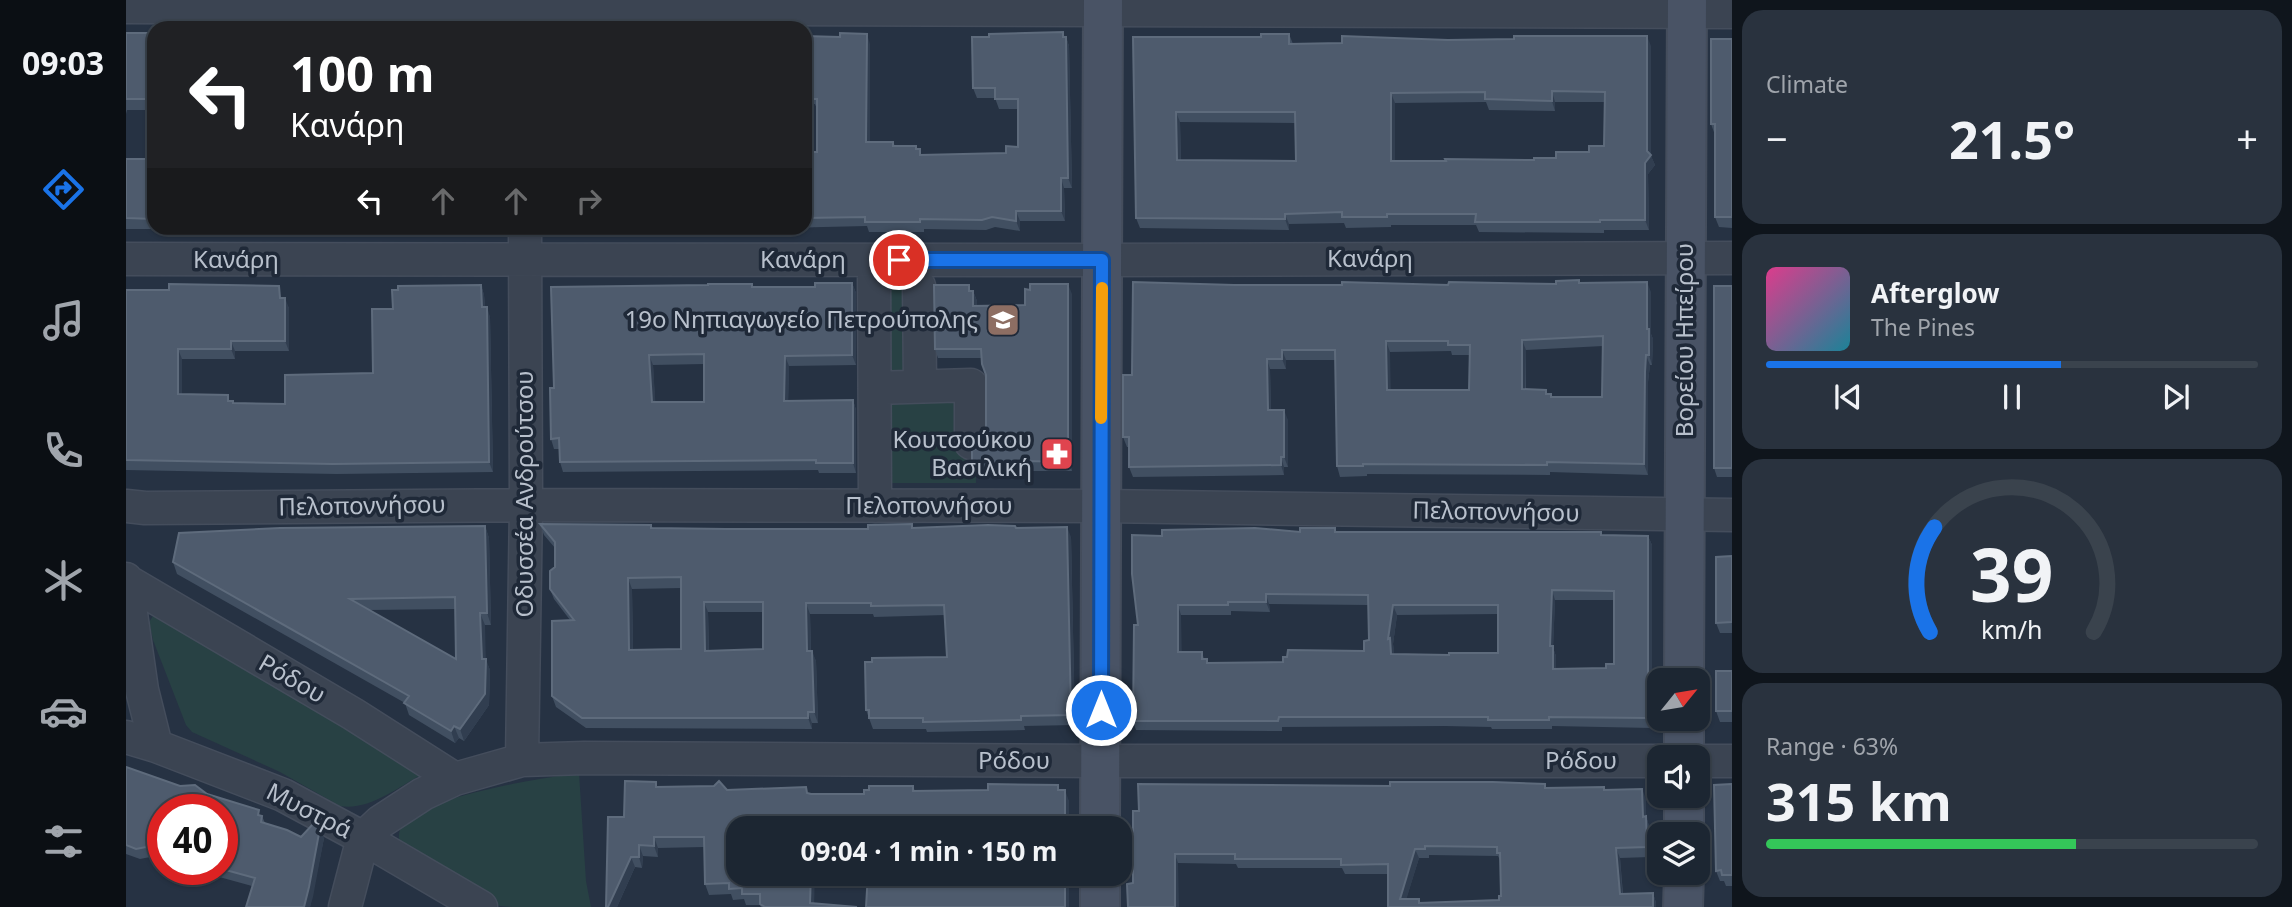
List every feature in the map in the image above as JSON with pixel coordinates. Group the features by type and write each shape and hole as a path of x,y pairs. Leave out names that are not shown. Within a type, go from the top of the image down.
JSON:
{"street":[{"path":"1100,816 1103,5"},
{"path":"126,7 527,13 1103,5 1687,6 1732,12"},
{"name":"Βορείου Ηπείρου","path":"1684,668 1687,6"},
{"name":"Οδυσσέα Ανδρούτσου","path":"522,760 526,505 525,235"},
{"name":"Κανάρη","path":"126,259 525,261 1732,258"},
{"path":"874,260 875,506"},
{"path":"919,286 920,386"},
{"path":"875,388 971,385 971,443"},
{"name":"Πελοποννήσου","path":"126,506 1101,506 1732,515"},
{"path":"127,580 134,684 156,746"},
{"name":"Ρόδου","path":"127,580 353,714 455,779"},
{"name":"Μυστρά","path":"126,737 284,795 481,907"},
{"name":"Ρόδου","path":"363,838 380,822 412,801 455,779 522,760 1647,761"},
{"path":"1710,761 1732,761"},
{"path":"345,907 363,838"},
{"path":"1684,885 1684,907"},
{"path":"1100,886 1100,907"}],"green space":[{"path":"922,282 923,381 975,381 976,483 881,483 879,283"},
{"path":"161,614 400,752 421,775 372,802 351,807 340,806 280,772 192,732 186,725 153,640 149,622 153,616"},
{"path":"579,773 586,881 591,907 500,906 420,862 400,844 402,826 414,815 433,806 484,790"}],"building":[{"path":"1063,32 1063,37 1066,37 1068,178 1061,178 1061,211 1016,211 1016,221 992,217 982,220 920,219 920,222 865,222 865,217 812,218 812,162 813,152 817,152 817,99 813,99 812,95 812,36 867,34 866,142 893,142 893,146 916,146 916,149 920,149 920,155 1006,153 1006,146 1018,147 1018,99 995,99 995,88 973,88 972,37 989,37 989,34"},
{"path":"126,33 147,33 147,99 126,99"},
{"path":"1261,34 1289,34 1289,44 1342,43 1342,36 1448,40 1514,39 1514,36 1647,36 1647,151 1651,155 1645,163 1645,220 1475,222 1476,214 1342,217 1342,212 1285,214 1285,219 1136,218 1133,37 1261,37","holes":["1552,91 1605,92 1604,146 1589,146 1589,152 1556,152 1556,158 1534,160 1391,161 1391,93 1485,92 1485,99 1552,101","1176,112 1295,112 1296,161 1177,160"]},
{"path":"1711,39 1732,39 1732,217 1715,217"},
{"path":"126,159 147,159 147,219 126,218"},
{"path":"1556,281 1647,282 1649,355 1646,355 1645,372 1644,464 1547,462 1547,465 1337,466 1335,350 1282,350 1282,359 1267,359 1268,410 1284,410 1284,457 1281,457 1281,465 1129,467 1129,437 1123,437 1123,375 1132,375 1133,282 1448,285 1449,282 1556,284","holes":["1603,336 1602,397 1551,397 1551,394 1546,394 1546,390 1522,389 1522,340","1386,341 1448,341 1448,345 1470,345 1469,390 1387,390"]},
{"path":"815,283 852,283 852,355 785,356 784,401 853,400 853,463 816,463 816,460 560,462 559,438 551,439 550,388 554,388 551,287 752,284 752,287 815,287","holes":["704,354 704,402 652,402 649,355"]},
{"path":"169,284 279,286 280,298 285,298 285,341 231,341 231,349 178,349 178,394 228,395 228,401 233,403 285,404 285,375 373,373 372,309 393,309 392,290 398,290 398,286 481,285 482,307 487,307 489,462 333,464 126,460 126,290 169,290"},
{"path":"1030,284 1068,284 1068,462 1026,461 1026,466 995,466 995,462 972,462 972,451 983,443 986,433 986,375 981,349 935,349 934,285 969,285 969,291 973,291 973,306 1025,305 1025,289 1030,290"},
{"path":"1714,286 1732,286 1732,468 1714,468"},
{"path":"540,524 726,529 868,529 868,525 912,524 912,528 988,525 1016,528 1067,527 1071,715 1021,716 1021,720 923,722 923,718 869,718 869,710 866,710 865,662 872,662 872,658 947,657 944,605 806,603 807,651 812,651 814,712 808,712 808,718 582,718 552,696 552,621 574,620 550,589 550,571 555,567 555,542","holes":["681,577 681,649 629,650 628,578","704,602 763,602 763,649 705,651"]},
{"path":"485,526 487,613 480,613 482,659 486,659 485,694 460,729 454,726 451,731 404,703 409,696 173,562 179,533 280,528","holes":["455,597 456,659 350,599"]},
{"path":"1255,528 1300,532 1300,528 1335,528 1335,532 1601,532 1601,535 1648,536 1647,718 1549,717 1549,720 1488,720 1488,717 1279,717 1278,721 1133,721 1134,625 1138,625 1132,574 1132,535 1162,536 1162,530","holes":["1552,590 1614,591 1614,664 1606,664 1606,668 1553,669 1553,646 1550,646","1266,594 1368,595 1369,640 1364,641 1364,651 1288,650 1283,662 1207,663 1207,659 1202,659 1202,652 1178,652 1178,605 1266,602","1393,605 1498,605 1498,653 1391,654 1390,638 1388,639"]},
{"path":"1732,556 1732,622 1716,623 1716,557"},
{"path":"1716,671 1732,671 1732,711 1716,711"},
{"path":"126,767 180,786 195,785 207,794 147,794 147,847 136,849 126,845"},
{"path":"625,781 656,782 656,787 714,786 719,781 727,790 806,787 807,793 811,794 864,794 864,790 869,790 869,786 913,786 913,791 988,790 988,784 1058,785 1058,790 1065,790 1065,816 726,816 726,883 705,884 704,837 654,837 654,846 639,845 639,857 631,857 606,907 608,817 624,817"},
{"path":"1390,782 1493,782 1545,784 1545,788 1642,789 1647,847 1616,848 1620,894 1653,893 1653,907 1388,907 1388,864 1341,865 1341,859 1235,859 1235,854 1175,854 1175,907 1128,907 1127,886 1132,886 1133,883 1133,811 1139,811 1138,784 1390,786","holes":["1425,846 1497,847 1497,853 1500,853 1499,900 1419,903 1419,899 1400,899 1415,849 1425,849"]},
{"path":"1732,784 1732,875 1722,875 1721,870 1716,871 1714,785"},
{"path":"238,804 259,810 261,822 301,837 313,824 320,828 304,907 246,907 255,878 238,873"},
{"path":"729,886 811,886 810,903 857,907 765,907 760,904 760,894 742,894 742,888 729,889"},
{"path":"867,886 1065,886 1065,907 866,907"}],"slow traffic":[{"path":"1101,418 1102,288"}],"place":[{"name":"19ο Νηπιαγωγείο Πετρούπολης","path":"1003,320"},
{"name":"Κουτσούκου Βασιλική","path":"1057,454"}],"route":[{"path":"899,260 1102,260 1101,710"}]}
